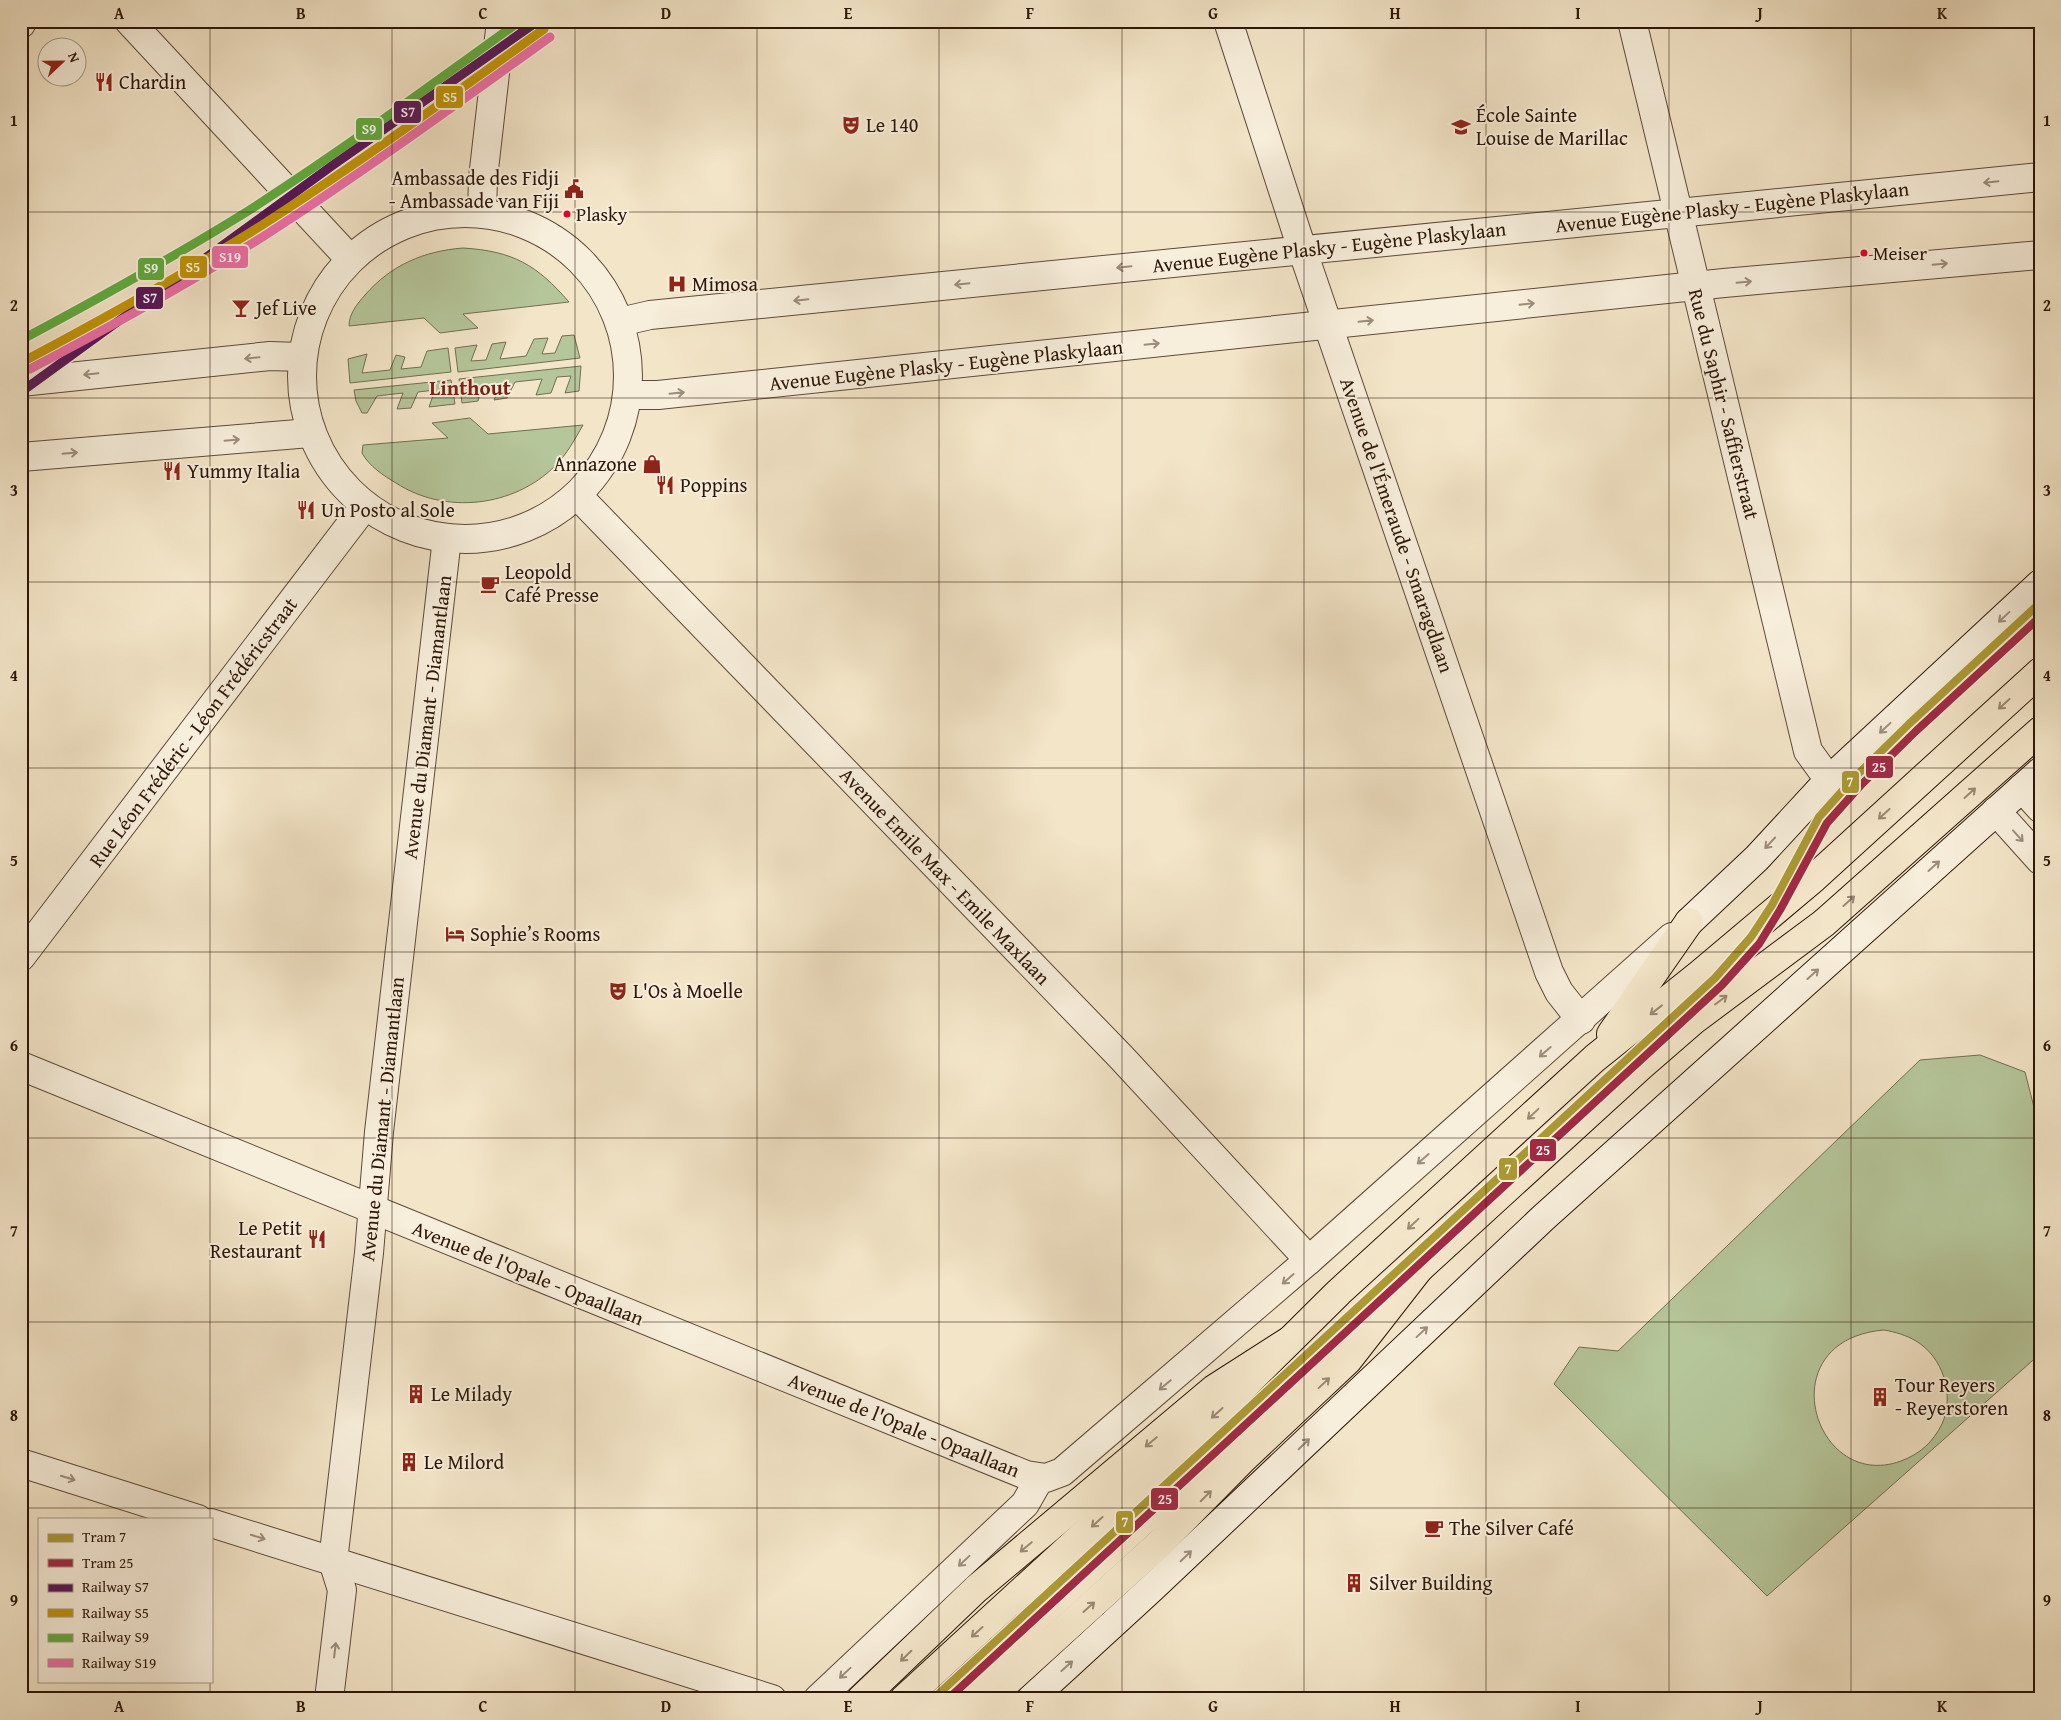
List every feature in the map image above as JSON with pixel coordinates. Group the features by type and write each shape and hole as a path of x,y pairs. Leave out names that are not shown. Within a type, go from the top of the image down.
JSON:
{"main road":[{"path":"904,1699 1225,1405 1289,1341 1595,1058 1700,974 1814,878 2040,672"},
{"path":"948,1699 1641,1066 1694,1020 1824,923 2040,731"},
{"path":"1595,1058 1689,922"},
{"path":"988,1699 1158,1545 1245,1457 1348,1360 1422,1265"},
{"path":"861,1699 976,1589 1214,1389 1289,1341"}],"street":[{"path":"129,21 350,259"},
{"path":"482,212 483,178 501,21"},
{"name":"Avenue de l'Émeraude - Smaragdlaan","path":"1228,21 1302,249 1548,972 1559,992 1581,1020"},
{"name":"Rue du Saphir - Saffierstraat","path":"1632,21 1808,751 1829,780"},
{"name":"Avenue Eugène Plasky - Eugène Plaskylaan","path":"620,322 650,315 2040,177"},
{"path":"482,212 533,226 555,239 576,255 594,274 620,322 628,361 628,395 626,412 610,447 597,472 577,495 546,519 521,530 499,536 447,538 402,529 364,507 332,474 310,433 301,395 301,357 306,337 325,294 350,259 384,234 437,214 482,212"},
{"name":"Avenue Eugène Plasky - Eugène Plaskylaan","path":"628,395 658,395 1695,286 2040,255"},
{"path":"21,382 270,356 301,357"},
{"path":"21,457 310,433"},
{"name":"Avenue Emile Max - Emile Maxlaan","path":"577,495 1122,1057 1309,1260"},
{"name":"Rue Léon Frédéric - Léon Frédéricstraat","path":"21,957 364,507"},
{"name":"Avenue du Diamant - Diamantlaan","path":"329,1699 342,1590 333,1561 369,1253 371,1207 447,538"},
{"path":"1049,1475 1309,1260 1581,1020 1689,922 1756,858 1829,780 2040,584"},
{"path":"1031,1699 1122,1616 1543,1218 1996,811 2034,789"},
{"path":"1996,811 2040,860"},
{"name":"Avenue de l'Opale - Opaallaan","path":"21,1066 371,1207 417,1228 1049,1475"},
{"path":"21,1464 195,1518"},
{"name":"Avenue de l'Opale - Opaallaan","path":"818,1699 1025,1504 1037,1483 1049,1475"},
{"path":"212,1523 772,1699"}],"green space":[{"path":"463,248 496,253 523,262 546,278 569,302 463,314 478,328 440,333 424,318 349,326 350,317 356,306 375,284 386,275 409,261 422,256"},
{"path":"574,335 580,358 458,372 455,348 477,345 471,361 486,360 492,344 506,342 500,359 526,356 534,339 548,338 542,354 555,353 562,336"},
{"path":"448,348 451,372 350,383 348,359 367,354 362,373 390,370 396,355 405,357 401,369 421,367 427,351"},
{"path":"581,366 579,391 565,393 571,376 557,377 551,393 536,395 542,379 515,382 507,398 494,400 501,384 482,386 478,401 462,403 459,379"},
{"path":"451,380 455,404 429,407 435,390 418,392 411,408 397,409 403,393 377,396 367,413 362,413 356,401 354,390"},
{"path":"470,418 488,434 583,425 555,466 538,480 500,498 478,502 436,500 415,493 382,474 362,453 363,445 448,438 432,423"},
{"path":"1980,1055 2025,1072 2040,1131 2040,1354 1767,1596 1554,1384 1579,1347 1618,1351 1920,1060","holes":["1884,1330 1904,1335 1916,1341 1933,1357 1940,1367 1947,1389 1946,1413 1942,1424 1934,1436 1920,1451 1901,1461 1870,1465 1845,1455 1827,1436 1816,1411 1815,1384 1825,1359 1848,1340"]}],"tram line":[{"name":"7","path":"933,1699 1715,978 1751,937 1772,905 1819,817 1854,778 1909,724 2040,603"},
{"name":"25","path":"948,1699 1722,985 1759,944 1780,910 1827,823 1861,785 1916,731 2040,617"}],"rail line":[{"name":"S9","path":"21,340 136,277 248,211 351,142 520,21"},
{"name":"S7","path":"21,392 333,165 538,21"},
{"name":"S5","path":"26,360 144,296 259,227 367,155 544,29"},
{"name":"S19","path":"30,369 148,305 264,236 373,163 550,37"}],"place":[{"name":"Chardin","path":"104,82"},
{"name":"Le 140","path":"851,125"},
{"name":"École Sainte Louise de Marillac","path":"1461,127"},
{"name":"Ambassade des Fidji - Ambassade van Fiji","path":"574,189"},
{"name":"Plasky","path":"567,214"},
{"name":"Meiser","path":"1864,253"},
{"name":"Mimosa","path":"677,284"},
{"name":"Jef Live","path":"241,308"},
{"name":"Annazone","path":"652,464"},
{"name":"Yummy Italia","path":"172,471"},
{"name":"Poppins","path":"665,485"},
{"name":"Un Posto al Sole","path":"306,510"},
{"name":"Leopold Café Presse","path":"490,584"},
{"name":"Sophie’s Rooms","path":"455,934"},
{"name":"L'Os à Moelle","path":"618,991"},
{"name":"Le Petit Restaurant","path":"317,1239"},
{"name":"Le Milady","path":"416,1394"},
{"name":"Tour Reyers - Reyerstoren","path":"1880,1397"},
{"name":"Le Milord","path":"409,1462"},
{"name":"The Silver Café","path":"1434,1528"},
{"name":"Silver Building","path":"1354,1583"}],"district":[{"name":"Linthout","path":"470,388"}]}
